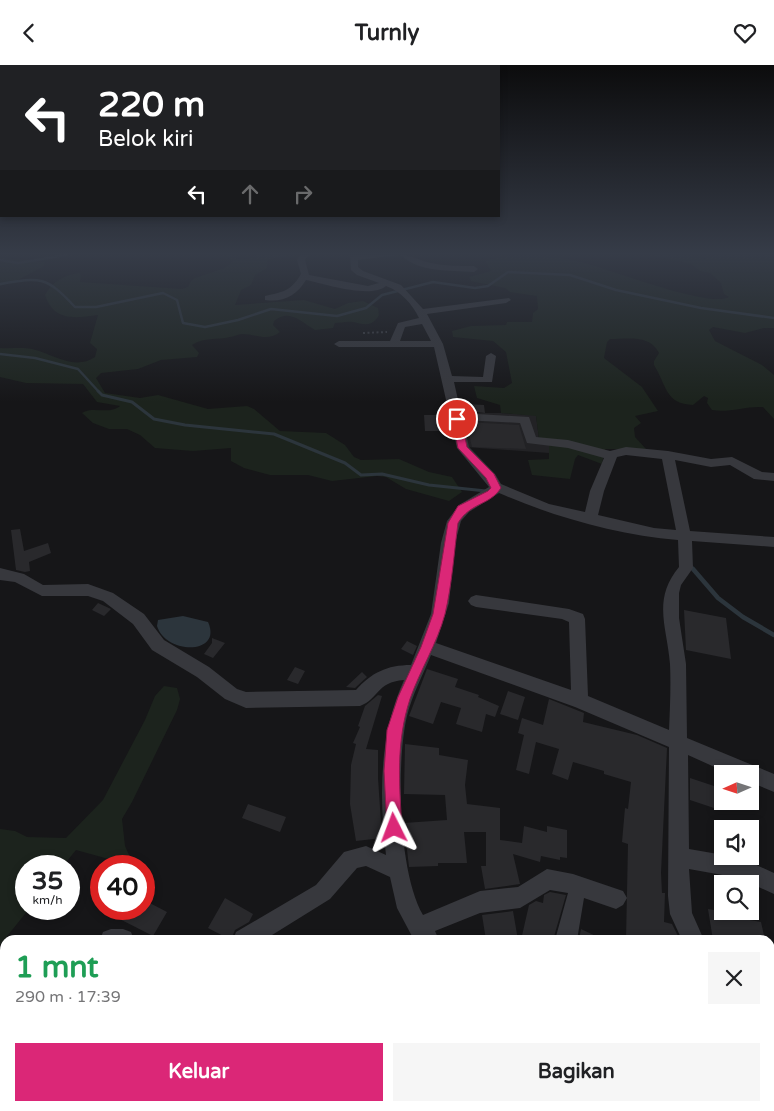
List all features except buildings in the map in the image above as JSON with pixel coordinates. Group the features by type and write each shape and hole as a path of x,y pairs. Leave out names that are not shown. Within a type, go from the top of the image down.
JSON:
{"street":[{"path":"413,304 423,316 438,344 448,379 463,448 490,477 495,490"},
{"path":"394,343 401,325 405,323 423,316 486,304"},
{"path":"339,344 438,344"},
{"path":"448,379 488,380 491,355"},
{"path":"456,418 464,420 468,433"},
{"path":"456,418 526,420 531,440 568,443 610,455 626,451 668,455 711,463 732,461 759,476 774,477"},
{"path":"590,519 597,491 611,460 610,455"},
{"path":"668,455 683,537 686,568 674,583 671,593 671,618 678,664 681,914 691,935"},
{"path":"616,898 573,884 547,879 535,889 520,897 480,902 423,934 408,907 400,871 394,828 392,747 399,713 439,614 453,523 462,508 495,490 537,505 654,533 683,537 774,542"},
{"path":"0,574 18,577 30,586 45,591 86,590 98,592 136,616 154,635 158,645 203,672 231,694 246,700 360,698 380,676 395,672 415,672"},
{"path":"476,601 564,613 577,619 580,701"},
{"path":"427,647 580,701 774,783"},
{"path":"252,935 323,892 351,859 366,856 400,871"},
{"path":"679,857 741,868 774,885"},
{"path":"567,935 575,901"}],"path":[{"path":"363,333 398,332"}],"shaded area":[{"path":"49,304 317,304 335,309 346,304 369,304 378,308 379,315 370,323 335,323 333,328 315,330 290,316 280,317 274,321 273,325 280,332 271,337 242,334 197,342 192,345 199,353 197,357 161,360 138,369 101,373 96,378 105,393 140,398 158,395 208,409 247,406 254,409 280,431 326,433 345,445 354,457 361,460 399,459 429,472 452,477 462,492 449,501 406,489 386,477 377,476 332,481 308,475 270,475 244,468 231,461 231,448 193,451 155,448 140,435 127,429 109,429 93,423 82,413 91,410 111,410 120,406 97,402 83,384 26,383 0,377 0,348 32,349 71,362 87,361 95,357 97,349 90,343 98,315 66,316 54,310"},
{"path":"538,304 774,304 774,328 764,328 745,333 713,327 709,330 715,341 762,365 774,375 774,419 763,407 725,411 712,410 707,403 708,398 704,396 693,405 677,401 668,393 654,365 654,361 659,353 655,347 644,340 631,338 610,339 607,342 604,358 642,387 658,411 635,416 641,423 634,428 635,437 646,449 605,449 602,464 578,455 575,459 570,479 532,475 528,460 549,459 549,442 539,439 536,416 501,413 500,405 477,398 474,386 504,388 512,383 506,352 493,341 453,337 452,331 471,326 506,325 507,322 532,322 533,313 538,309"},
{"path":"460,413 536,415 539,439 549,442 549,453 465,447"},
{"path":"183,616 208,622 210,633 208,641 192,647 181,646 162,636 157,626 158,620"},
{"path":"164,686 177,688 180,699 177,710 122,819 125,846 129,855 94,855 76,850 72,855 15,855 15,920 20,920 8,935 0,935 0,829 15,831 27,837 66,838 103,800 145,720 155,696"}],"waterway":[{"path":"72,304 75,307 96,307 111,304"},
{"path":"178,304 183,323 205,327 238,320 271,309 337,316 366,308 371,304"},
{"path":"681,304 774,318"},
{"path":"0,354 35,358 78,369 99,392"},
{"path":"99,392 102,395 132,402 154,419 185,425 274,434 345,463 361,475 382,474 429,485 486,491"},
{"path":"690,565 694,570"},
{"path":"693,569 718,598 743,617 774,635"}],"route":[{"path":"394,828 391,771 394,730 404,697 427,647 439,614 446,572 448,543 453,523 462,508 491,494 496,488 490,477 463,448 457,419"}]}
